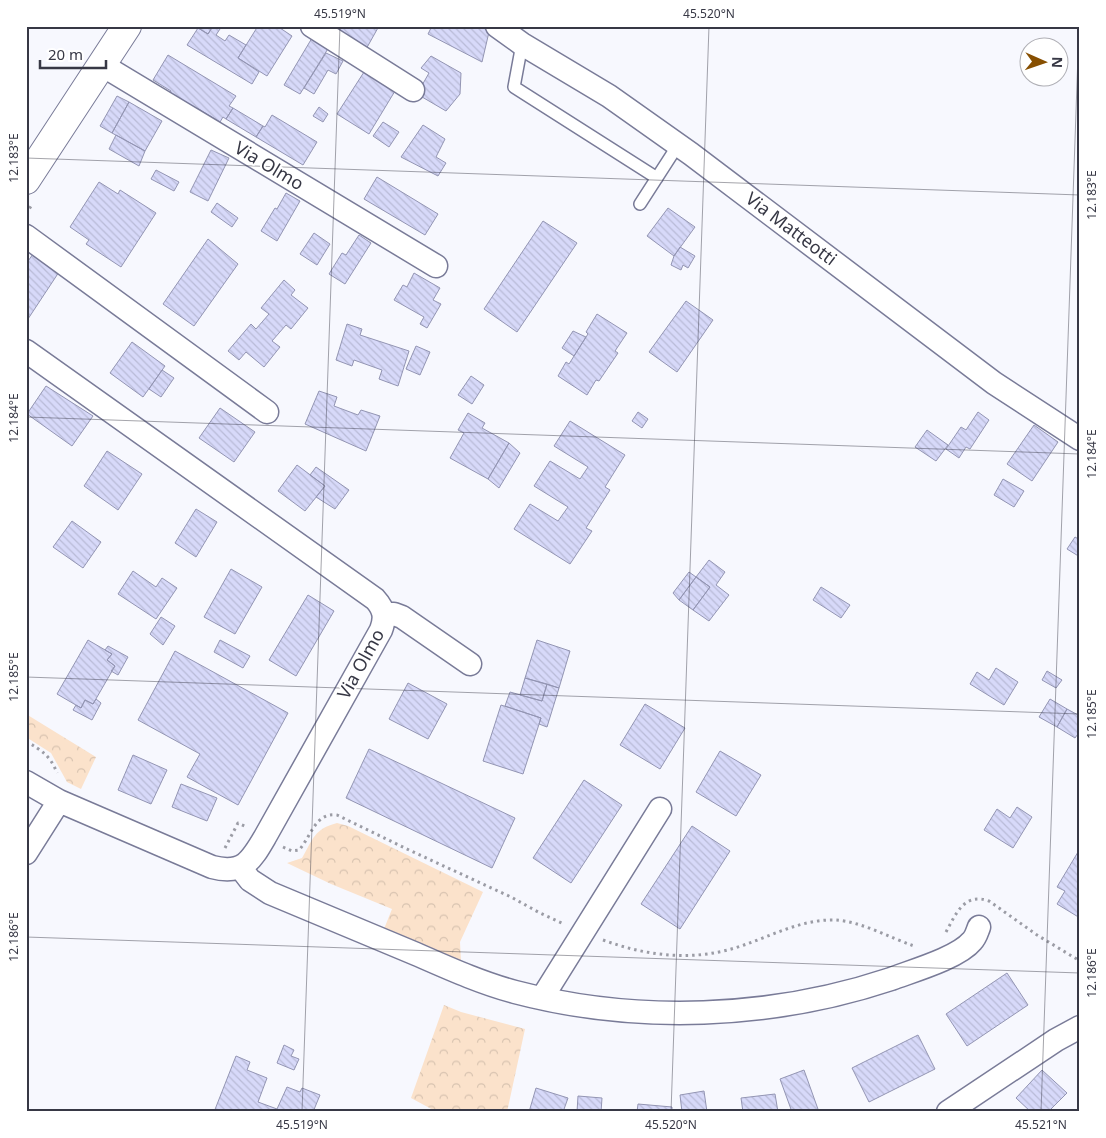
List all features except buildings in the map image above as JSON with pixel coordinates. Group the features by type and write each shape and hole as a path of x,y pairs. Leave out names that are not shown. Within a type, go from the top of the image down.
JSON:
{"street":[{"path":"26,180 127,26"},
{"path":"312,26 413,90"},
{"name":"Via Matteotti","path":"497,26 522,44 609,96 678,145 994,383 1080,439"},
{"name":"Via Olmo","path":"102,65 436,266"},
{"path":"26,236 267,412"},
{"name":"Via Olmo","path":"26,351 381,605 384,614 384,623 381,630 256,854 240,867"},
{"path":"384,614 394,614 402,617 470,664"},
{"path":"26,782 59,801 212,867 228,870 240,867 250,880 270,893 476,979 515,992 595,1007 680,1013 735,1011 786,1005 872,985 929,964 966,947 972,941 979,927"},
{"path":"26,853 59,801"},
{"path":"542,998 660,809"},
{"path":"948,1112 1080,1026"}],"lane":[{"path":"522,44 514,87 657,178"},
{"path":"640,204 678,145"}],"path":[{"path":"276,843 292,851 299,850 319,819 326,815 337,815 572,927"},
{"path":"942,938 957,912 965,904 971,899 982,899 988,901 1037,935 1080,961"},
{"path":"595,937 655,954 702,955 733,948 795,926 836,920 854,923 921,948"}],"green space":[{"path":"26,714 96,757 81,789 67,782 51,753 26,737"},
{"path":"337,823 348,826 483,892 460,942 461,961 384,929 392,909 331,884 287,863 302,858 312,840 323,828"},
{"path":"444,1005 461,1012 525,1029 507,1112 437,1112 411,1098"}]}
